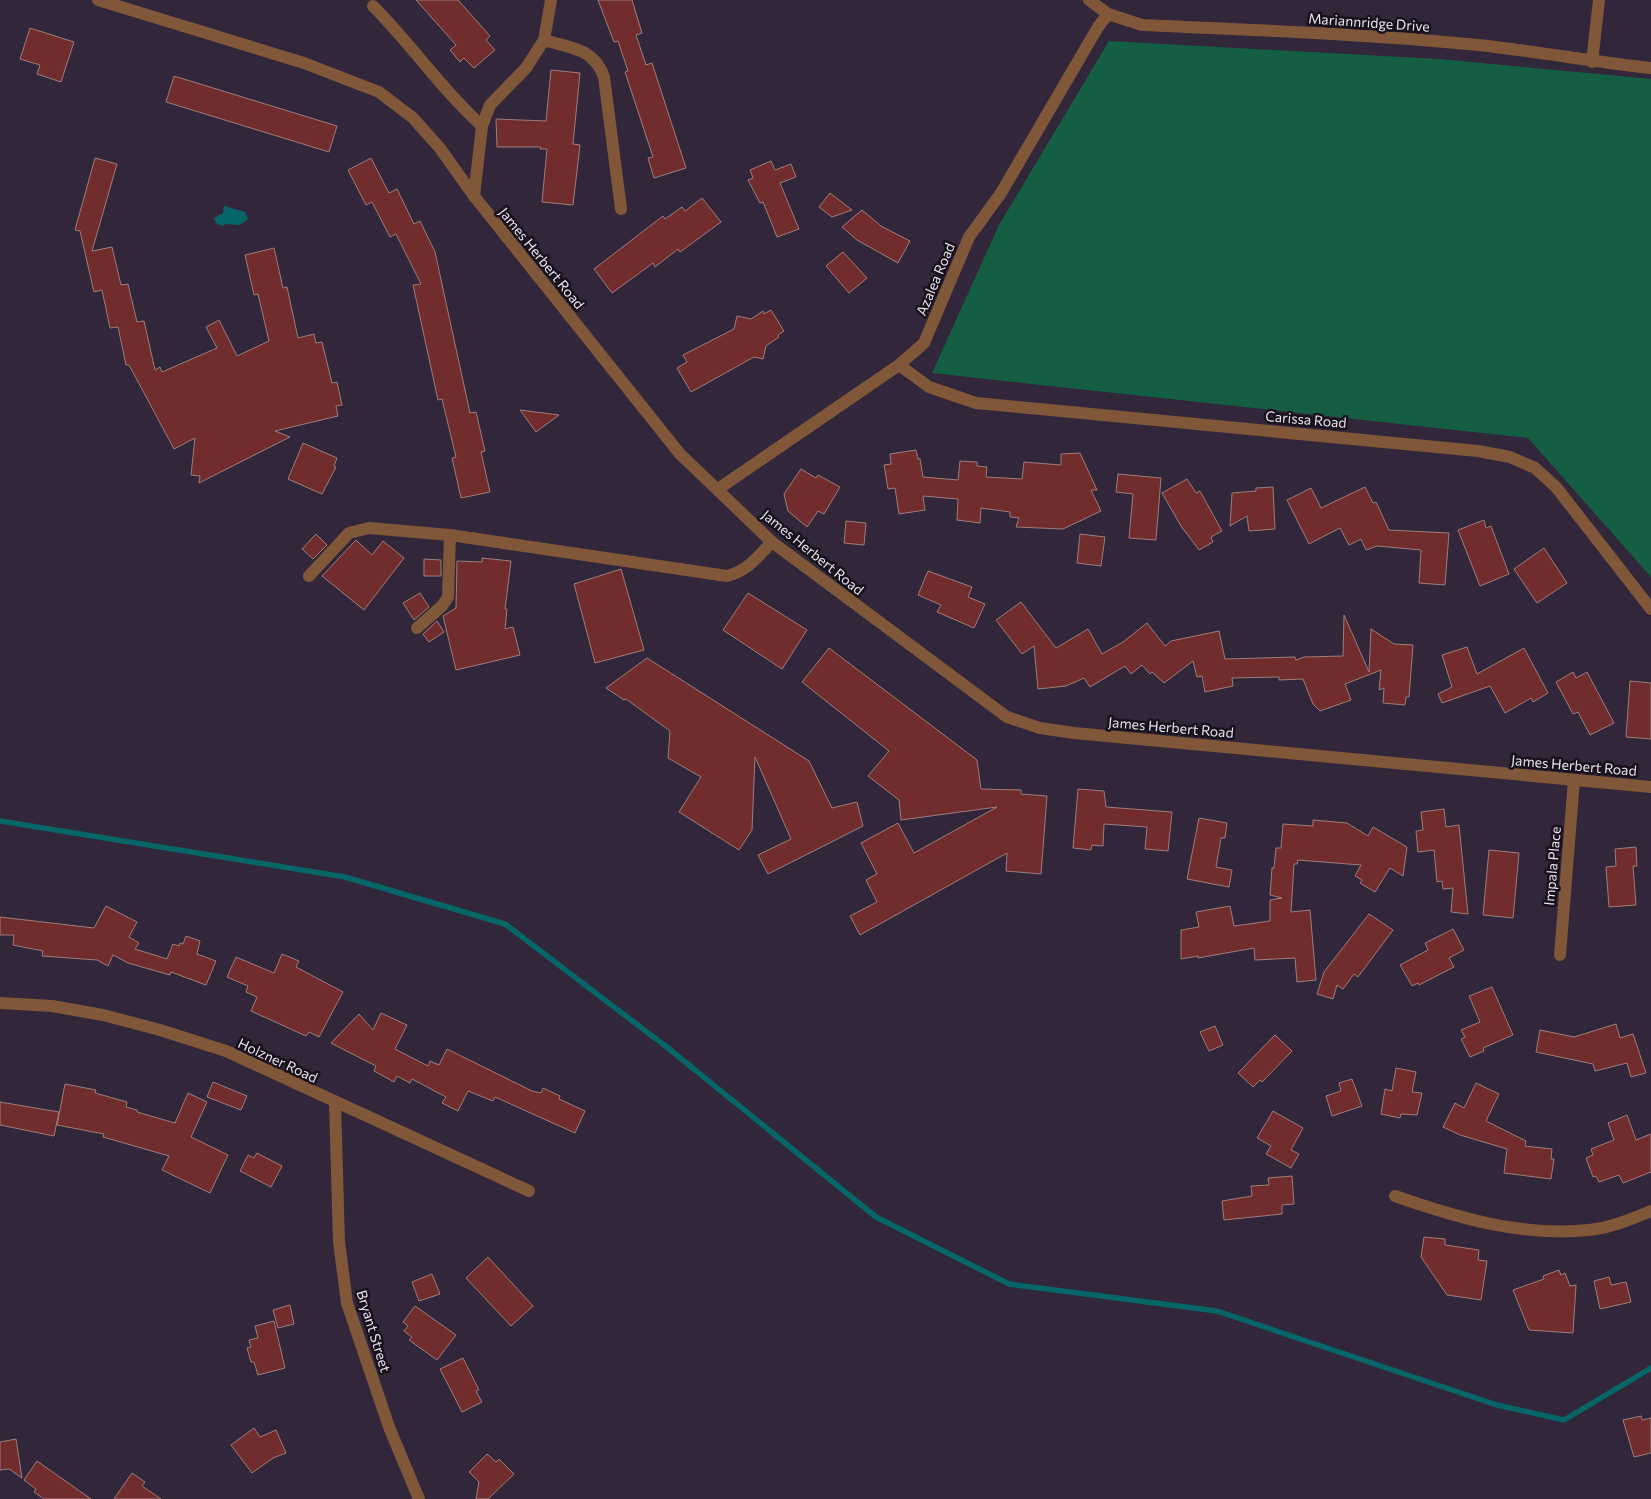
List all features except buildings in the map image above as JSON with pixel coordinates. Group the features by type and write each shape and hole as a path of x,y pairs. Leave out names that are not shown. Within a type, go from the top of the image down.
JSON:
{"street":[{"name":"James Herbert Road","path":"98,0 304,63 379,92 420,125 439,147 474,196 680,454 772,542 1007,717 1040,728 1074,733 1651,787"},
{"path":"474,196 482,126 490,105 526,68 544,40 551,0"},
{"name":"Mariannridge Drive","path":"1089,0 1108,14 1142,24 1480,45 1592,62 1651,68"},
{"path":"1592,62 1599,0"},
{"path":"373,6 402,35 467,112 482,126"},
{"name":"Azalea Road","path":"718,490 899,365 924,344 969,237 1001,193 1098,27 1108,14"},
{"path":"544,40 588,53 599,64 604,77 621,209"},
{"name":"Carissa Road","path":"899,365 929,387 976,403 1478,451 1510,457 1534,468 1556,487 1651,609"},
{"path":"309,576 342,539 359,529 369,528 450,535 727,576 740,573 748,567 772,542"},
{"path":"417,628 442,606 448,597 450,535"},
{"name":"Impala Place","path":"1560,955 1574,780"},
{"name":"Holzner Road","path":"0,1003 52,1006 103,1015 160,1030 226,1051 529,1191"},
{"name":"Bryant Street","path":"335,1103 340,1242 347,1303 389,1427 419,1499"},
{"path":"1395,1196 1453,1216 1496,1226 1550,1232 1591,1230 1651,1212"}],"shaded area":[{"path":"1109,41 1439,59 1651,79 1651,577 1528,438 932,373 999,225"},
{"path":"224,206 245,212 248,219 240,225 226,224 222,226 216,223 214,218 223,213"}],"waterway":[{"path":"0,821 345,877 505,924 668,1048 876,1217 1009,1284 1217,1311 1497,1405 1564,1420 1651,1368"}]}
